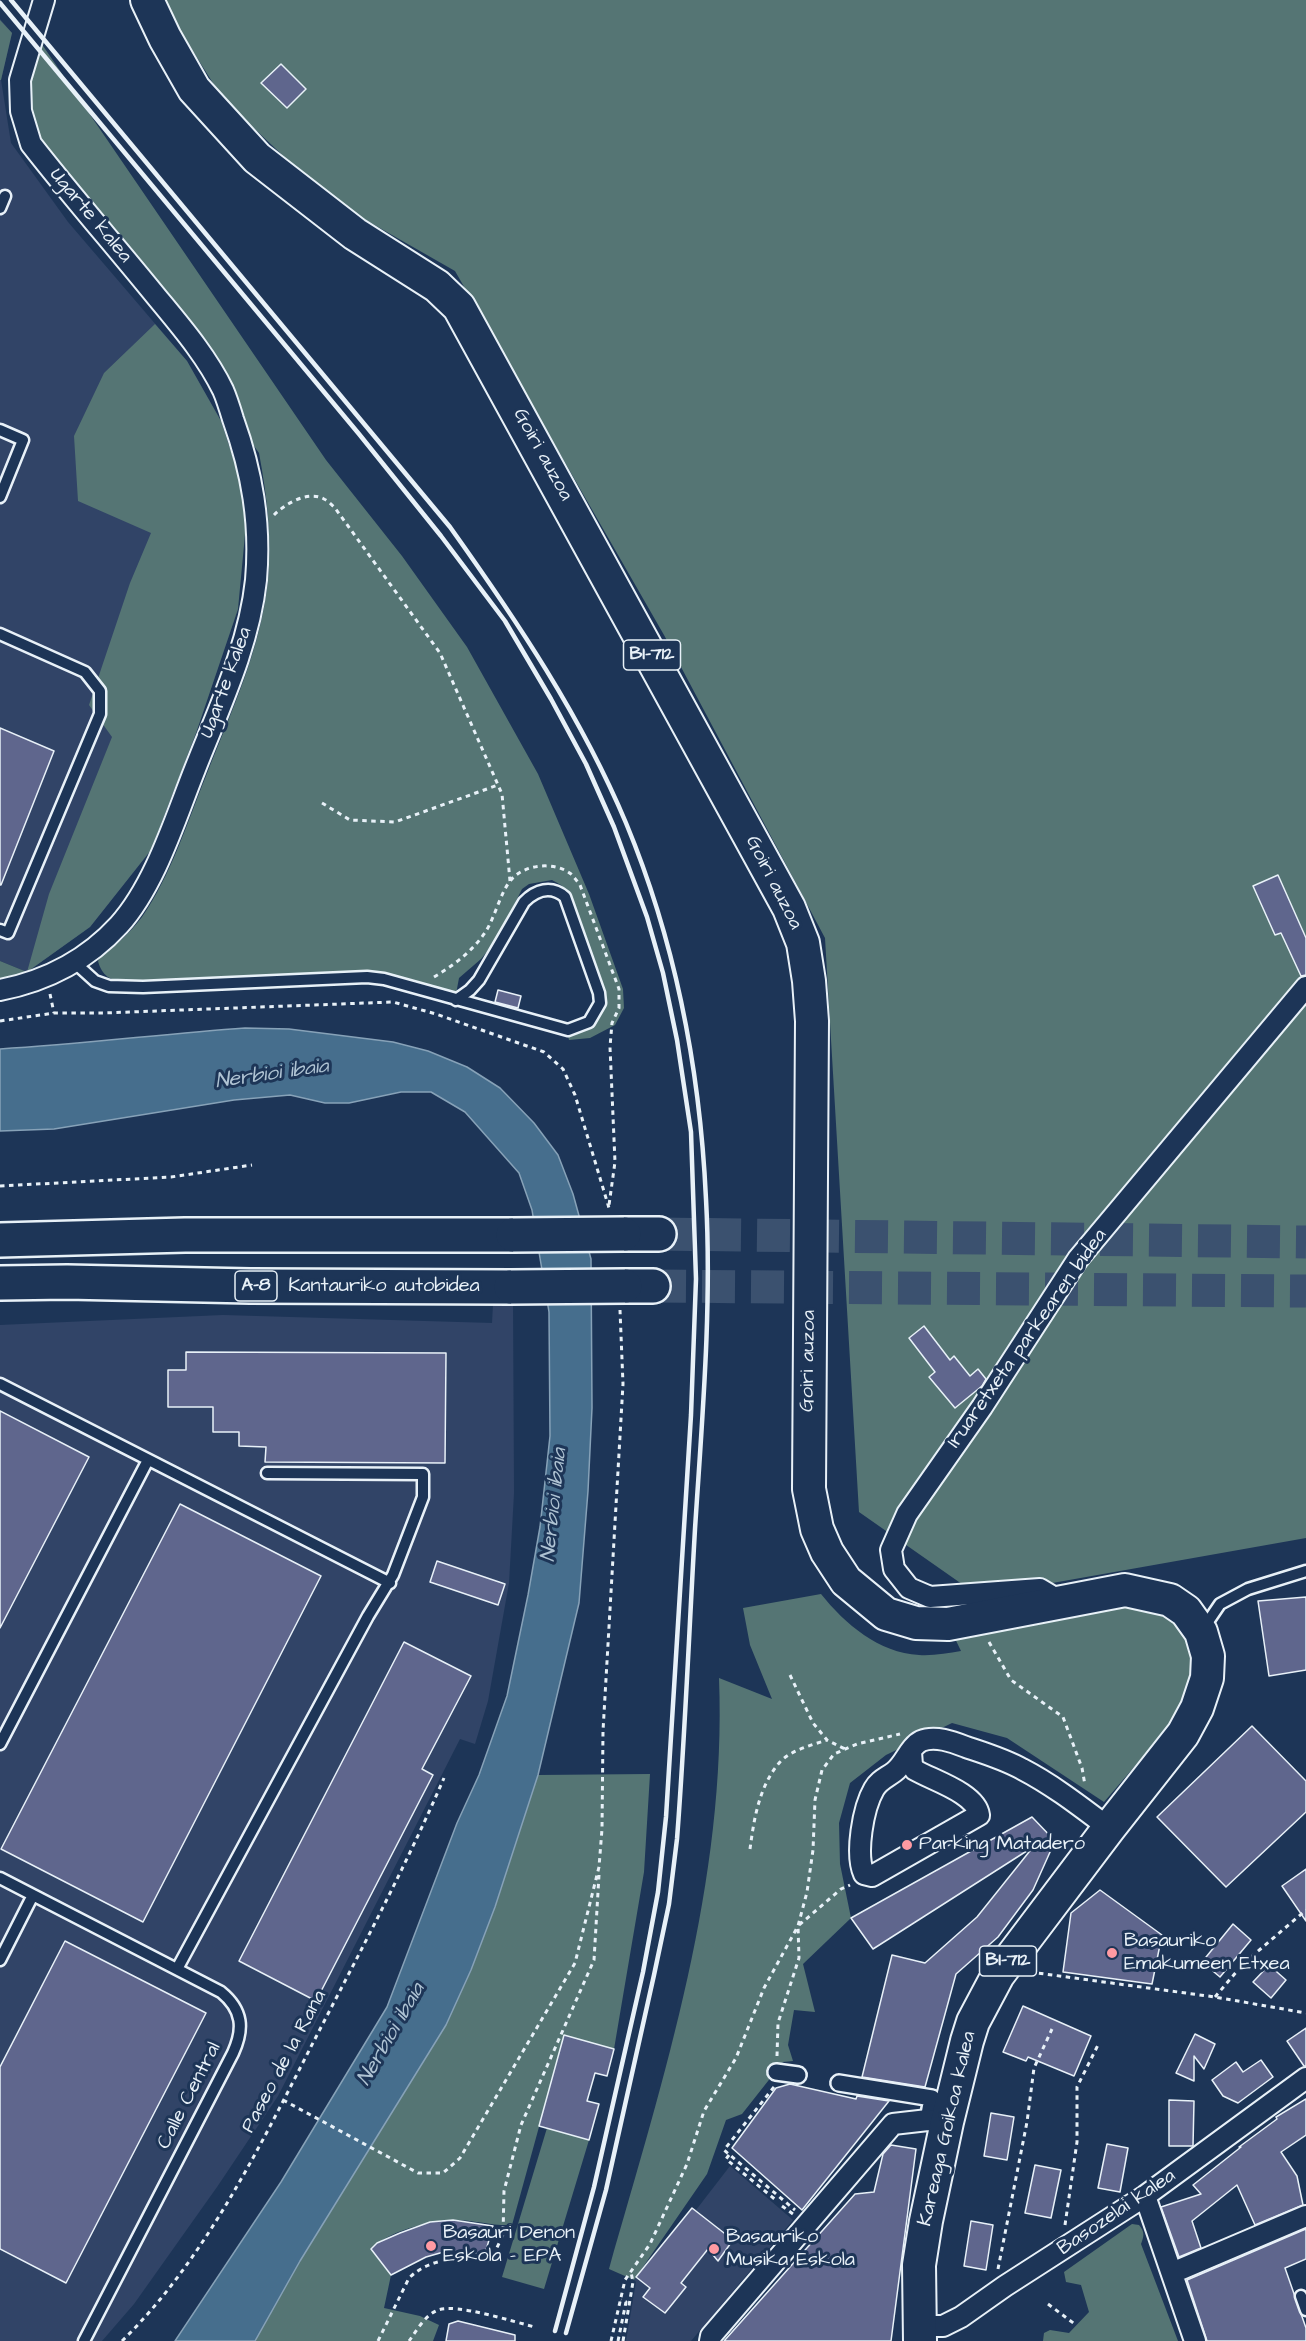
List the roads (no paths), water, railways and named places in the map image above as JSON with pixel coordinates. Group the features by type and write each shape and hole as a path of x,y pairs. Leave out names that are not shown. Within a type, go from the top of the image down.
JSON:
{"highway":[{"path":"0,1240 185,1234 513,1235 614,1220 660,1234"},
{"name":"Kantauriko autobidea","path":"0,1283 511,1287 632,1294"}],"main road":[{"name":"Goiri auzoa","path":"147,0 165,38 194,89 257,158 355,234 437,286 459,307 789,908 803,943 812,1021 809,1489 817,1529 827,1552 846,1581 886,1614 916,1623 948,1624 1125,1590 1170,1600 1186,1611 1201,1632"},
{"name":"Kareaga Goikoa kalea","path":"919,2334 919,2265 938,2121 973,2022 998,1975 1183,1734 1197,1708 1207,1678 1208,1656 1201,1632"}],"street":[{"name":"Ugarte kalea","path":"0,990 26,985 74,962 104,939 132,909 160,855 242,649 256,579 255,500 247,457 223,390 192,340 31,144 21,111 20,81 44,0"},
{"name":"Iruaretxeta parkearen bidea","path":"1051,1604 1050,1595 1040,1589 930,1598 909,1588 894,1569 891,1550 907,1514 982,1407 1078,1259 1306,987"},
{"path":"911,1752 912,1765 915,1770 956,1790 977,1807 979,1815 872,1876 868,1876 862,1869 861,1839 866,1809 872,1792 878,1783 894,1772 919,1742 932,1739 984,1753 1021,1768 1109,1828"},
{"path":"776,2072 798,2075"},
{"name":"Basozelai kalea","path":"919,2334 961,2317 1145,2196 1306,2078"},
{"path":"710,2341 711,2336 893,2124 938,2121 932,2098 839,2083"},
{"path":"1145,2196 1195,2341"},
{"path":"1172,2273 1306,2216"}],"lane":[{"path":"0,208 5,196"},
{"path":"0,430 23,440 0,497"},
{"path":"0,634 85,672 100,690 100,714 91,736 8,933 0,930"},
{"path":"74,962 95,981 109,986 154,987 367,977 384,979 456,1000 568,1030 589,1022 600,1004 599,993 565,897 558,891 550,890 532,895 524,902 478,980 470,990 456,1000"},
{"path":"0,1384 390,1583"},
{"path":"0,1744 148,1460"},
{"path":"177,1969 368,1616 390,1583 423,1497 423,1474 267,1473"},
{"path":"1201,1632 1220,1604 1248,1588 1306,1571"},
{"name":"Calle Central","path":"0,1878 221,1992 232,2001 238,2013 239,2040 84,2341"},
{"path":"0,1960 33,1895"},
{"path":"1301,2296 1306,2310"}],"water":[{"name":"Nerbioi ibaia","path":"245,1028 289,1029 393,1042 428,1051 467,1067 500,1088 534,1123 558,1155 573,1194 591,1259 592,1408 588,1491 579,1603 538,1775 495,1907 471,1970 446,2025 300,2261 255,2341 175,2341 281,2182 387,2007 457,1823 479,1775 507,1696 540,1527 550,1436 549,1312 532,1210 519,1173 465,1112 431,1092 401,1092 349,1103 325,1103 290,1095 234,1100 54,1129 0,1131 0,1049"}],"tunnel":[{"path":"659,1234 1306,1242"},
{"path":"653,1286 1306,1291"}],"railway":[{"path":"11,0 450,527 499,598 568,707 608,783 643,868 671,960 682,1007 698,1103 708,1240 705,1364 677,1839 669,1904 606,2190 566,2333"},
{"path":"0,3 359,434 441,536 505,621 586,764 614,827 647,917 663,973 677,1040 691,1132 696,1279 691,1415 666,1817 658,1892 643,1972 594,2187 555,2331"}],"place":[{"name":"Parking Matadero","path":"907,1845"},
{"name":"Basauriko Emakumeen Etxea","path":"1112,1953"},
{"name":"Basauri Denon Eskola - EPA","path":"431,2246"},
{"name":"Basauriko Musika Eskola","path":"714,2249"}]}
